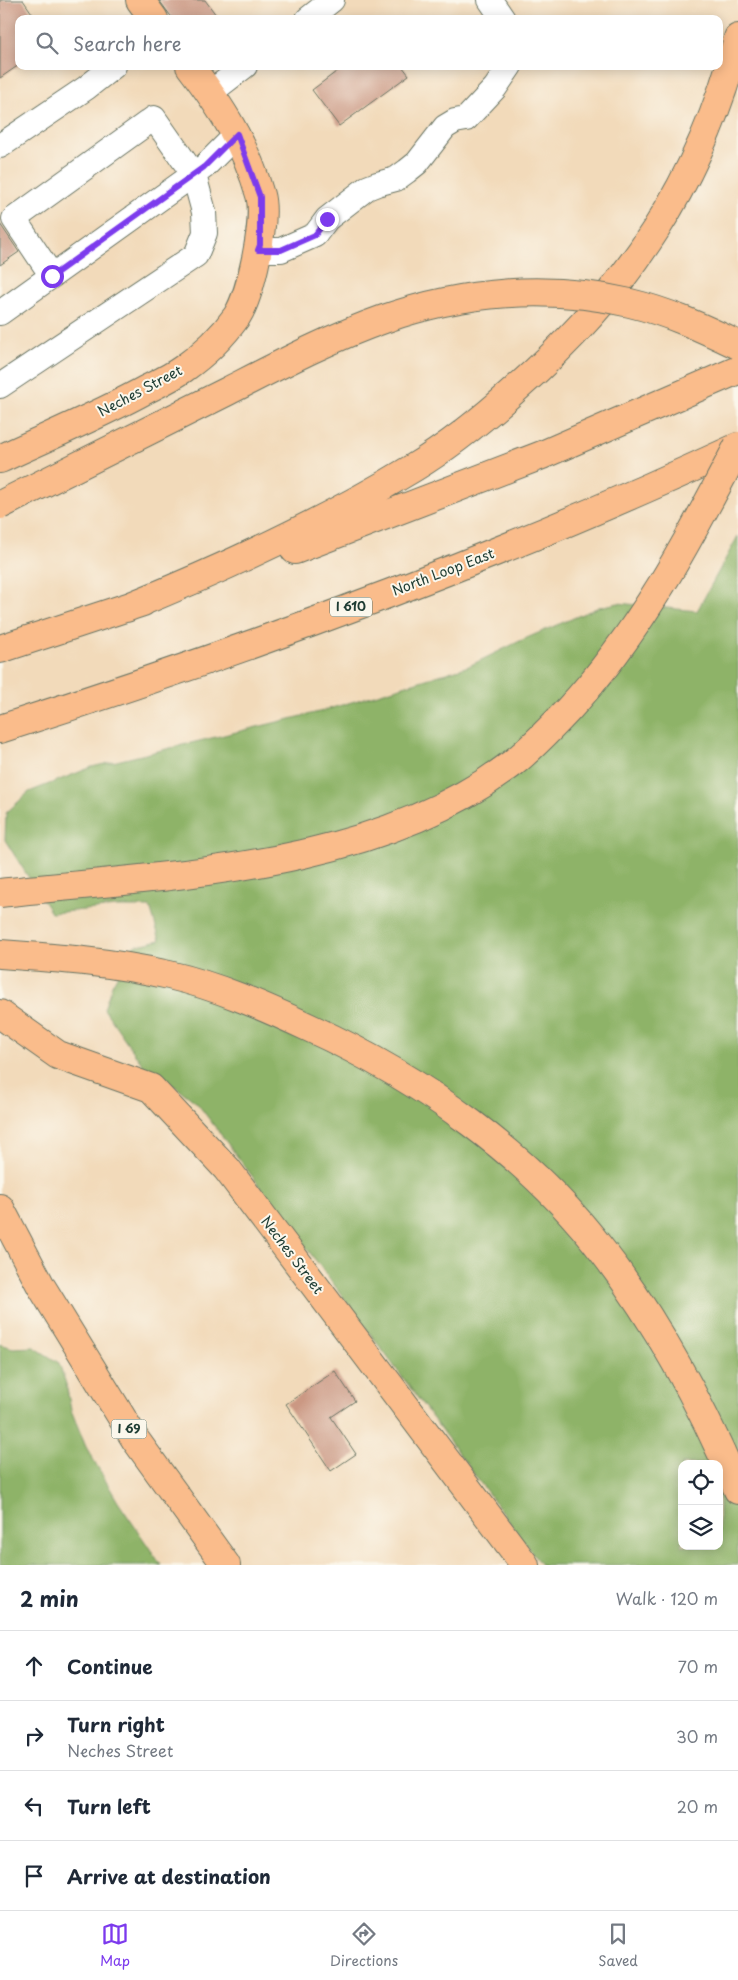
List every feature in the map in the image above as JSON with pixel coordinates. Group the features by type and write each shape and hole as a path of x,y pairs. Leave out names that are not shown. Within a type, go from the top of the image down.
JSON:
{"main road":[{"path":"140,0 151,15"},
{"path":"126,608 225,566 296,532 415,467 458,438 542,367 614,289 663,221 706,135 728,76 738,38"},
{"name":"Neches Street","path":"0,459 125,401 183,369 214,342 238,315 260,245 260,197 237,134 193,70"},
{"path":"0,505 320,345 384,319 452,300 497,293 525,292 600,297 631,303 678,318 738,345"},
{"path":"0,649 263,562 397,512 542,455 738,370"},
{"path":"0,893 229,868 282,858 340,844 385,830 434,810 475,787 513,762 550,729 616,654 674,565 738,446"},
{"name":"North Loop East","path":"0,729 236,649 425,580 557,528 738,446"},
{"path":"0,954 84,960 131,967 171,975 244,999 334,1039 417,1086 455,1112 499,1145 535,1178 603,1251 635,1295 669,1349 700,1407 738,1490"},
{"name":"Neches Street","path":"0,1014 58,1055 151,1088 227,1169 526,1565"},
{"name":"I 69","path":"0,1208 41,1286 135,1439 226,1565"}],"street":[{"path":"313,15 332,0"},
{"path":"490,0 500,15"},
{"path":"0,146 86,88 109,70"},
{"path":"210,93 240,70"},
{"path":"258,250 281,250 315,235 327,219 367,188 396,179 417,163 446,127 456,121 466,119 495,88 507,70"},
{"path":"0,386 196,255 205,233 204,212 194,175 154,118 14,219 52,276"},
{"path":"0,313 194,175 237,134"}],"green space":[{"path":"738,536 738,1565 541,1565 197,1103 176,1087 149,1074 104,1009 112,985 134,946 160,940 150,907 117,907 51,913 5,840 6,813 29,792 92,767 319,712 469,666 522,640 599,607 618,603 697,611"},
{"path":"0,1344 13,1348 34,1347 59,1363 66,1384 71,1410 86,1447 118,1502 161,1565 0,1565"}],"building":[{"path":"0,0 23,0 33,15 15,15 15,68 0,78"},
{"path":"159,0 205,0 216,15 170,15"},
{"path":"339,70 405,70 409,75 339,126 312,90"},
{"path":"0,224 19,252 0,265"},
{"path":"335,1371 355,1401 331,1417 356,1454 331,1471 286,1404"}],"route":[{"path":"52,276 204,167 237,134 260,197 260,245 258,250 281,250 315,235 327,219"}]}
